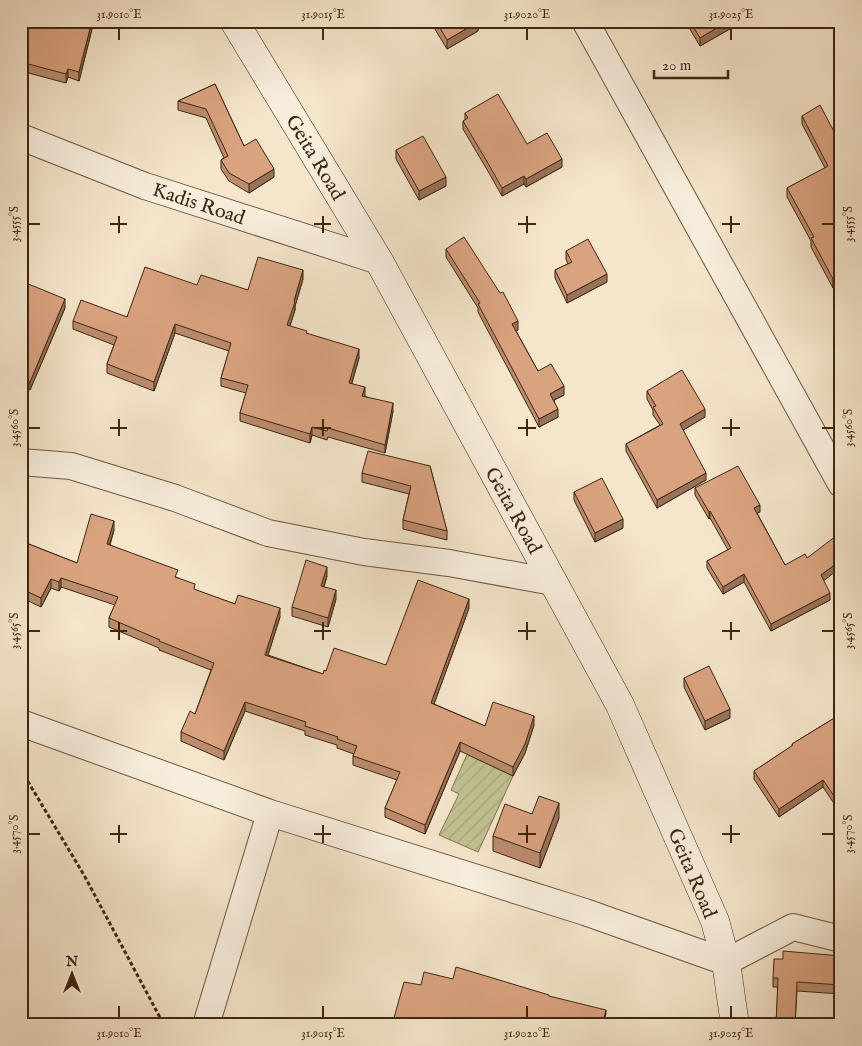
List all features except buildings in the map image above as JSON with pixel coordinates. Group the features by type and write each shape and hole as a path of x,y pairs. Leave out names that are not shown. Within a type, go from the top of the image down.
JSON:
{"main road":[{"name":"Geita Road","path":"234,21 379,261 620,705 715,922 726,962 735,1025"}],"street":[{"path":"585,21 841,484"},
{"name":"Kadis Road","path":"23,142 146,186 379,261"},
{"path":"21,462 71,466 175,498 268,533 364,552 449,563 553,582"},
{"path":"21,723 270,813 585,912 726,962 793,927 841,939"},
{"path":"206,1025 270,813"}],"path":[{"path":"21,770 84,875 164,1025"}],"green space":[{"path":"475,737 477,759 513,776 478,852 439,835 459,794 451,790"}]}
